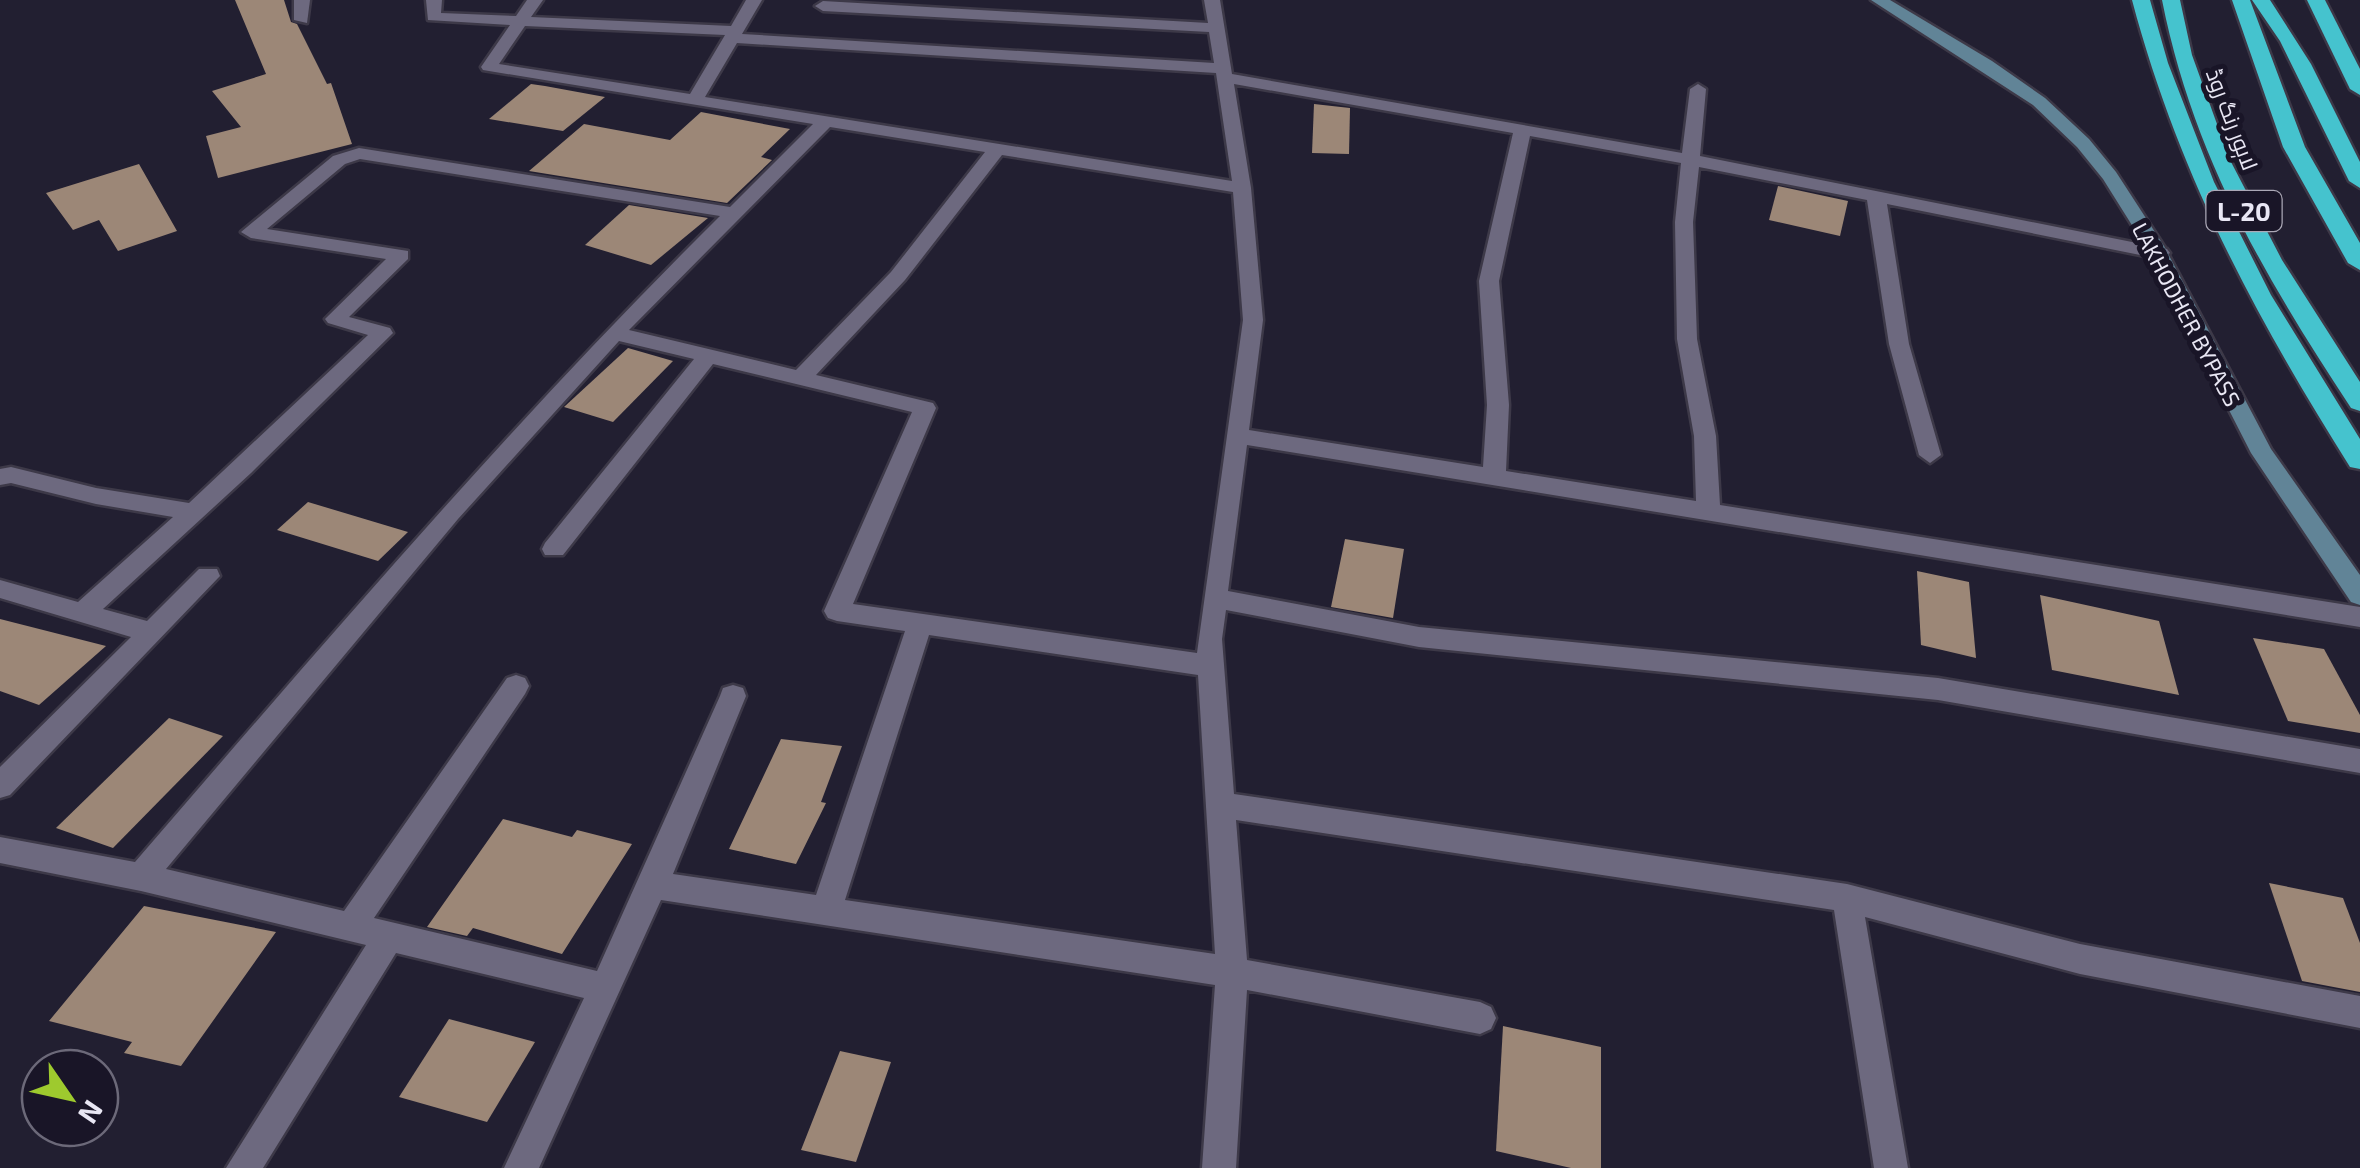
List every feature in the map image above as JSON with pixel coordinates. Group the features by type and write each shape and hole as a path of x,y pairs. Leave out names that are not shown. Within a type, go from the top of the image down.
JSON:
{"highway":[{"path":"2141,0 2155,59 2184,142 2242,268 2360,460"},
{"name":"لاہور رنگ روڈ","path":"2170,0 2196,98 2234,192 2290,300 2360,402"},
{"name":"لاہور رنگ روڈ","path":"2240,0 2294,147 2360,263"},
{"path":"2261,0 2284,28 2360,181"},
{"path":"2316,0 2360,89"}],"main road":[{"name":"LAKHODHER BYPASS","path":"1879,0 1997,73 2082,142 2160,253 2251,434 2360,595"}],"street":[{"path":"302,0 302,20"},
{"path":"434,0 433,17 520,18 1225,74 1692,160 2160,253"},
{"path":"535,0 489,67 1242,188"},
{"path":"695,100 754,0"},
{"path":"1212,0 1242,188 1254,320 1210,640 1232,972 1219,1168"},
{"path":"823,6 1218,28"},
{"path":"1698,89 1684,222 1686,340 1704,436 1708,512"},
{"path":"141,876 450,513 614,333 826,121"},
{"path":"1494,478 1498,405 1489,282 1523,129"},
{"path":"800,378 898,276 997,149"},
{"path":"82,612 383,333 335,318 401,255 251,232 348,155 379,156 734,213"},
{"path":"1876,196 1900,344 1930,455"},
{"path":"614,333 926,408 837,611 1211,666"},
{"path":"554,548 708,356"},
{"path":"1238,436 2360,617"},
{"path":"0,477 11,474 96,496 194,512"},
{"path":"0,786 208,576"},
{"path":"0,589 152,633"},
{"path":"1215,598 1419,637 1938,689 2360,761"},
{"path":"826,911 920,622"},
{"path":"351,928 516,686"},
{"path":"521,1168 653,885 733,696"},
{"path":"1221,805 1847,898 2080,958 2360,1012"},
{"path":"0,850 141,876 604,988"},
{"path":"653,885 1232,972 1480,1018"},
{"path":"1847,898 1892,1168"},
{"path":"243,1168 389,936"}],"building":[{"path":"235,0 284,0 291,22 297,24 327,84 331,83 352,144 218,178 206,136 241,127 212,91 266,74"},
{"path":"531,84 605,97 563,131 489,119"},
{"path":"1314,104 1350,108 1349,154 1312,153"},
{"path":"701,112 790,129 761,157 772,160 727,203 529,171 584,124 670,140"},
{"path":"139,164 177,231 118,251 99,220 73,230 46,193"},
{"path":"1778,186 1848,201 1840,236 1769,220"},
{"path":"629,205 708,218 651,265 585,245"},
{"path":"628,348 673,361 613,422 564,407"},
{"path":"308,502 408,532 378,561 277,530"},
{"path":"1345,539 1404,549 1393,618 1331,607"},
{"path":"1917,571 1969,582 1976,658 1921,645"},
{"path":"2040,595 2159,621 2179,695 2052,670"},
{"path":"0,619 106,646 39,705 0,691"},
{"path":"2253,638 2324,649 2360,715 2360,733 2288,721"},
{"path":"169,718 223,736 113,848 56,828"},
{"path":"781,739 842,746 821,802 826,803 796,864 729,849"},
{"path":"503,819 572,837 577,830 632,844 562,954 473,928 467,936 427,927"},
{"path":"2269,883 2343,898 2360,943 2360,992 2302,981"},
{"path":"144,906 276,932 181,1066 124,1053 132,1042 49,1021"},
{"path":"449,1019 535,1042 487,1122 399,1097"},
{"path":"1503,1026 1601,1047 1601,1168 1571,1168 1496,1151"},
{"path":"840,1051 891,1062 856,1162 801,1150"}]}
